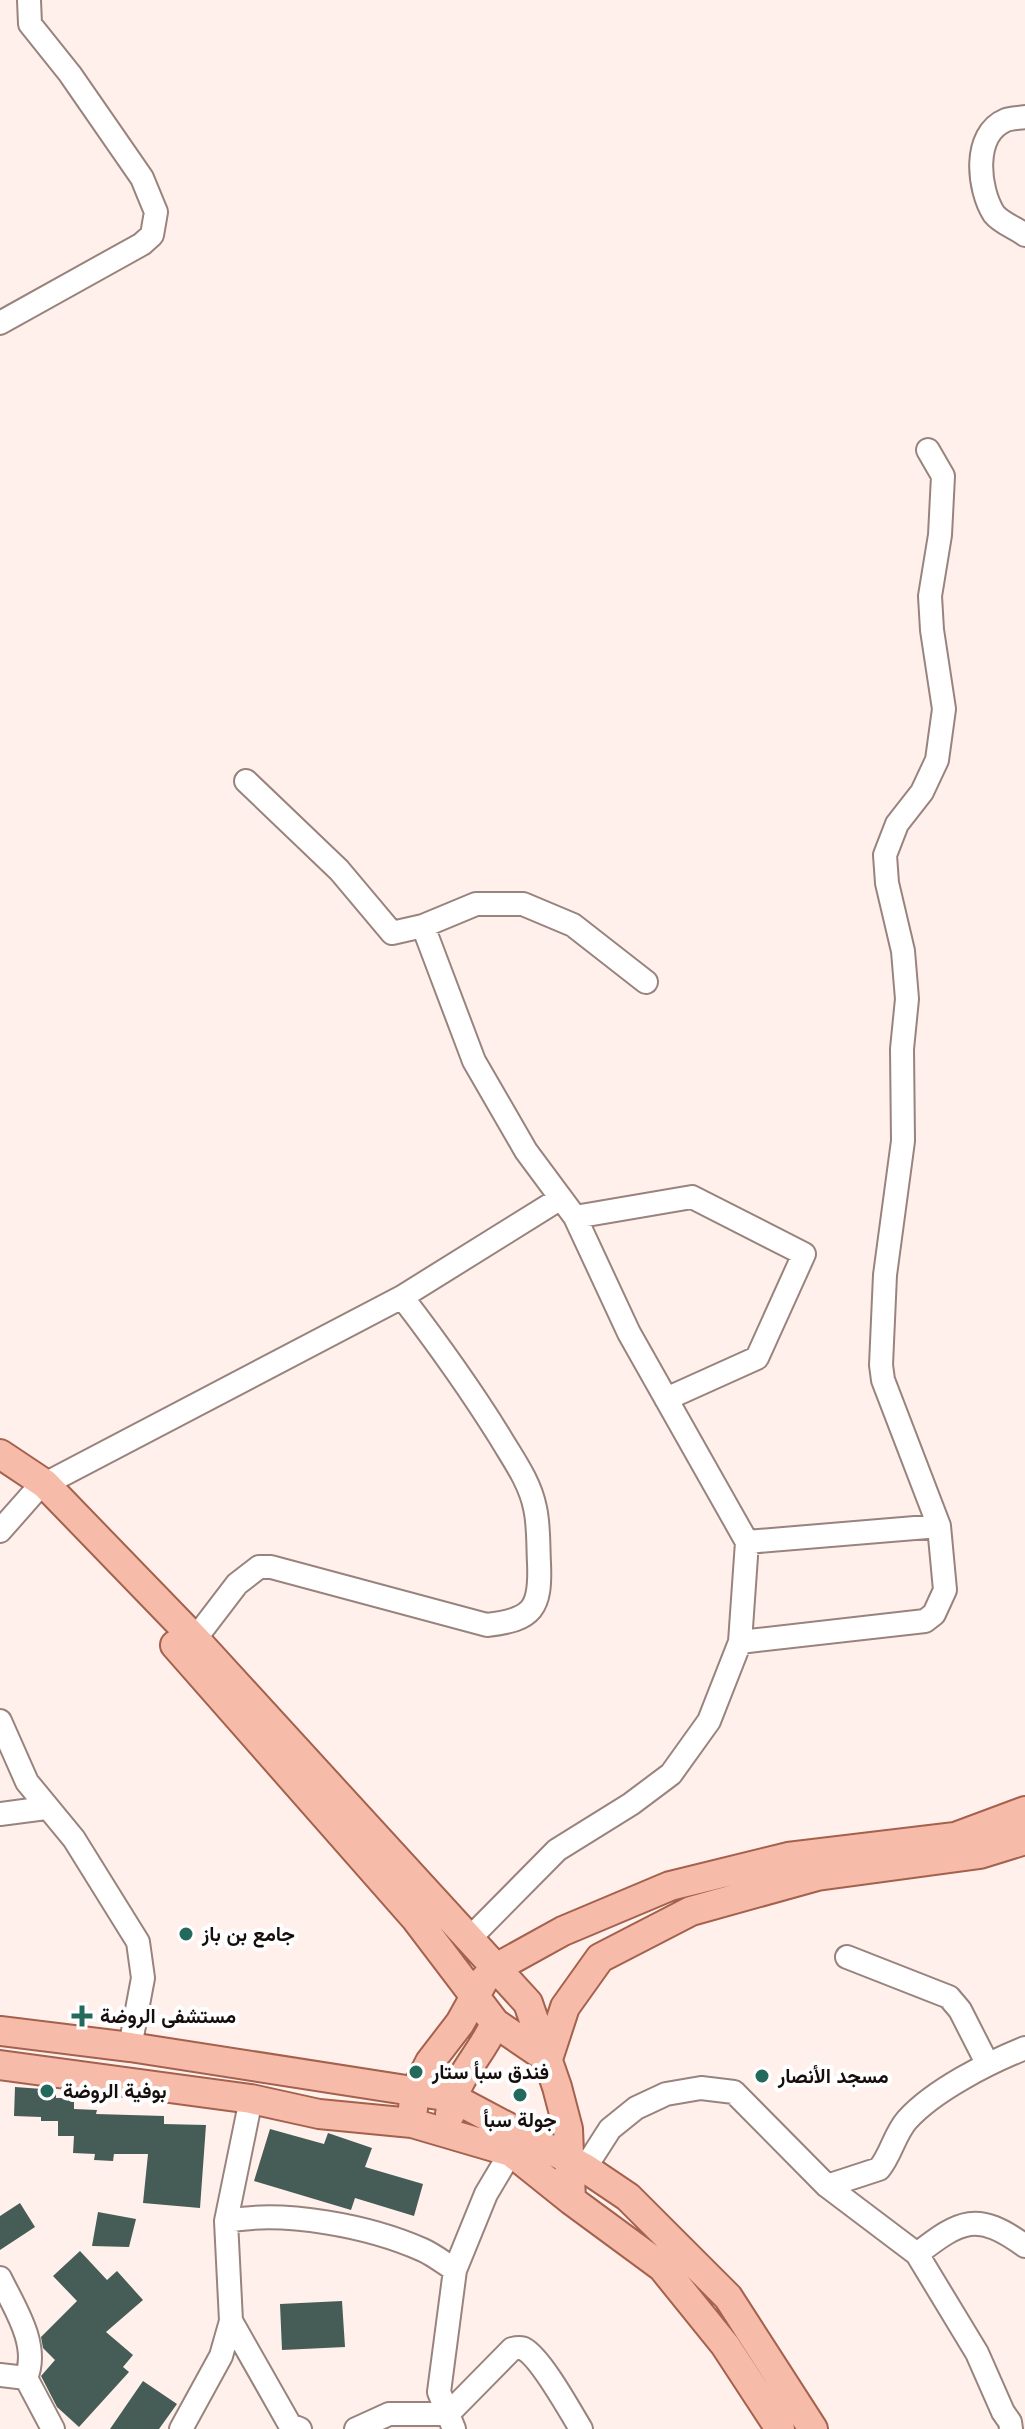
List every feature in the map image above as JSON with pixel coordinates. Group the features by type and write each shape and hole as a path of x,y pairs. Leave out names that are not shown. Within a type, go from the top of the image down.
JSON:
{"main road":[{"path":"0,1454 41,1486 195,1639 528,2003 548,2059 577,2164 571,2200"},
{"path":"41,1486 416,1919 495,2023 548,2059"},
{"path":"412,2123 414,2093 430,2062 460,2023 484,1980 496,1968 563,1931 670,1886 788,1857 955,1837 1025,1811"},
{"path":"548,2059 565,2007 600,1958 691,1911 817,1876 980,1854 1025,1840"},
{"path":"449,2132 451,2097 469,2065 487,2042 495,2023"},
{"path":"0,2031 130,2047 451,2097 577,2164 628,2197 728,2297 813,2429"},
{"path":"0,2065 251,2099 319,2114 412,2123 511,2152 662,2267 725,2345 780,2429"}],"street":[{"path":"0,323 142,244 152,235 156,212 142,178 70,74 30,24 29,0"},
{"path":"1025,117 1006,120 989,134 982,155 984,192 996,217 1025,235"},
{"path":"740,1642 925,1621 934,1614 945,1590 939,1526 883,1380 881,1365 885,1275 903,1141 902,1049 907,999 903,951 887,883 885,855 897,824 922,792 937,760 944,709 930,596 940,535 943,476 928,450"},
{"path":"246,781 339,870 392,933 423,926 476,904 523,904 573,925 646,982"},
{"path":"423,926 474,1061 526,1151 575,1217 629,1333 747,1542 740,1642 709,1721 671,1774 631,1804 557,1850 470,1938"},
{"path":"575,1217 692,1197 804,1254 757,1358 666,1399"},
{"path":"0,1531 41,1486 402,1297 561,1198"},
{"path":"195,1639 237,1584 259,1567 271,1567 487,1625 513,1622 530,1612 538,1602 540,1584 535,1507 522,1472 458,1369 402,1297"},
{"path":"747,1542 939,1526"},
{"path":"0,1721 27,1782 74,1839 138,1942 143,1978 130,2047"},
{"path":"0,1814 46,1808"},
{"path":"847,1957 949,1997 960,2010 987,2063"},
{"path":"827,2186 879,2169 895,2137 919,2108 987,2063 1025,2048"},
{"path":"577,2164 610,2129 636,2108 666,2094 701,2088 734,2092 827,2186 917,2254 977,2353 1011,2429"},
{"path":"181,2429 221,2356 231,2321 226,2221 251,2099"},
{"path":"451,2422 439,2392 455,2270 486,2194 511,2152"},
{"path":"226,2221 259,2217 342,2226 396,2239 426,2251 455,2270"},
{"path":"917,2254 950,2228 976,2224 1000,2228 1025,2246"},
{"path":"0,2278 23,2325 32,2363 26,2378 53,2429"},
{"path":"231,2321 290,2425 300,2429"},
{"path":"451,2422 512,2349 524,2349 542,2369 581,2429"},
{"path":"0,2375 26,2378"},
{"path":"356,2429 389,2414 451,2422"}],"building":[{"path":"15,2087 56,2090 56,2098 74,2098 74,2109 97,2110 96,2114 164,2116 164,2124 206,2125 200,2208 143,2203 148,2154 114,2154 113,2161 94,2160 95,2154 73,2153 74,2136 58,2136 58,2121 14,2116"},
{"path":"270,2129 324,2144 328,2133 372,2148 365,2167 423,2184 414,2216 355,2198 351,2210 254,2181"},
{"path":"20,2203 35,2227 0,2250 0,2216"},
{"path":"98,2212 136,2219 129,2247 92,2246"},
{"path":"80,2251 107,2280 117,2271 143,2300 106,2332 133,2355 123,2367 129,2372 79,2427 57,2407 41,2376 55,2360 43,2348 41,2337 77,2301 53,2276"},
{"path":"342,2301 345,2347 282,2350 280,2304"},
{"path":"143,2381 177,2404 159,2429 110,2429"}],"place":[{"name":"جامع بن باز","path":"186,1934"},
{"name":"مستشفى الروضة","path":"82,2016"},
{"name":"فندق سبأ ستار","path":"416,2072"},
{"name":"مسجد الأنصار","path":"762,2076"},
{"name":"بوفية الروضة","path":"47,2091"},
{"name":"جولة سبأ","path":"520,2095"}]}
